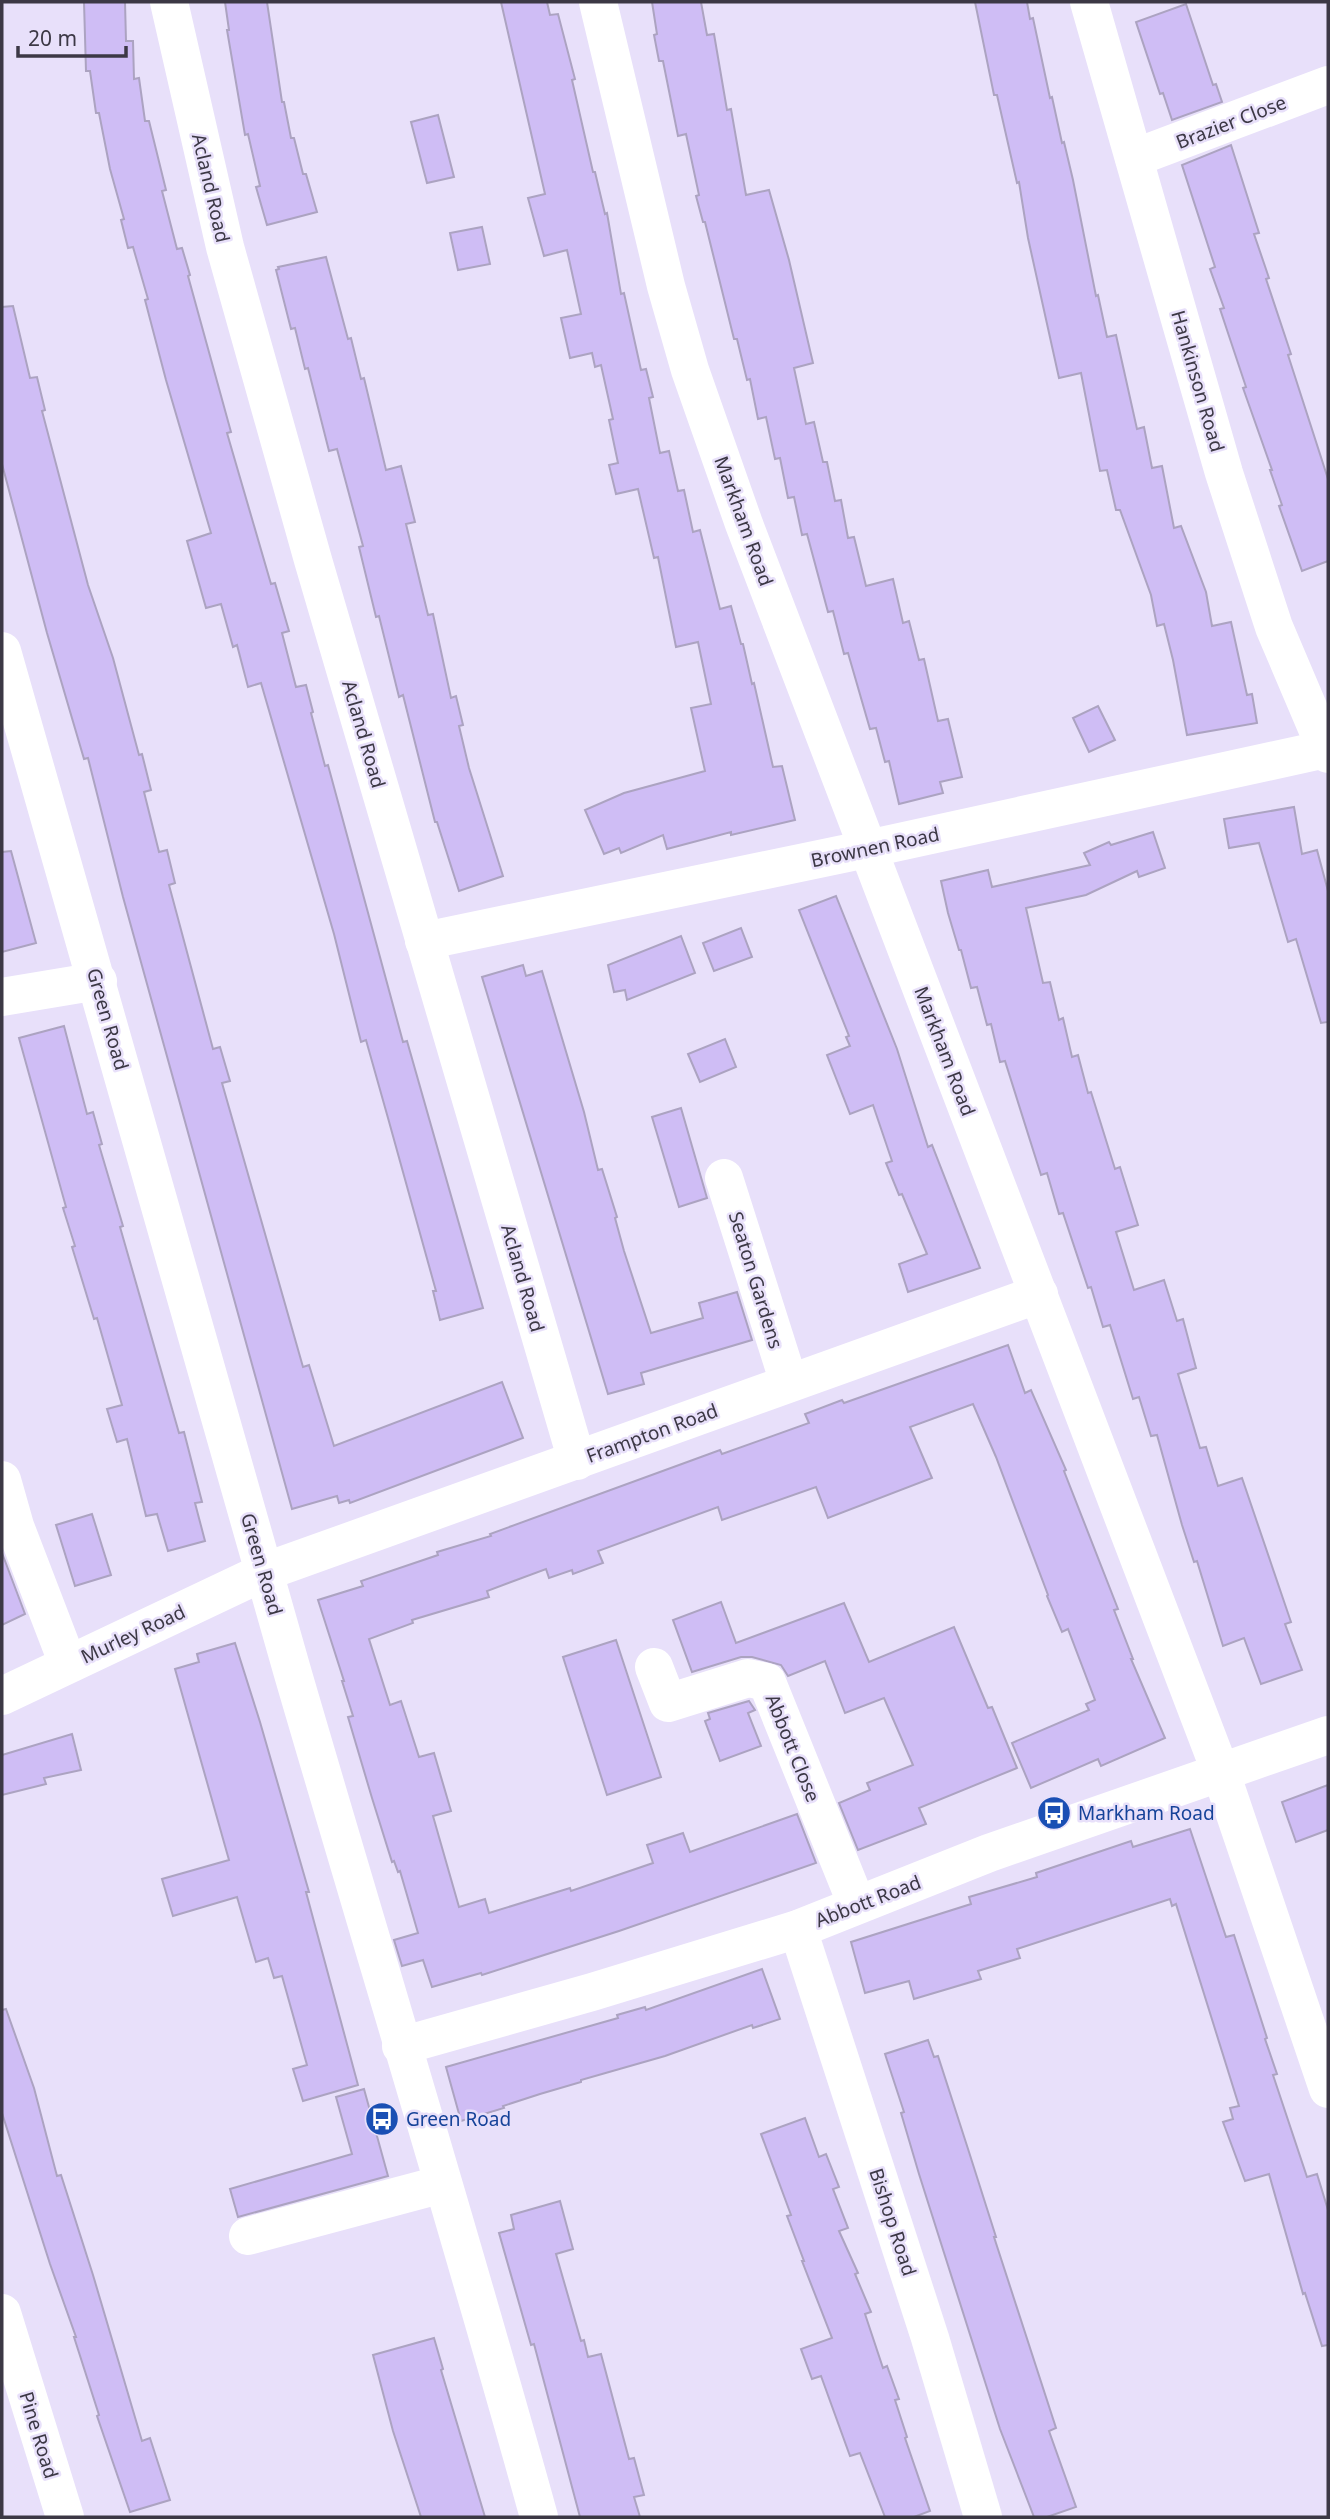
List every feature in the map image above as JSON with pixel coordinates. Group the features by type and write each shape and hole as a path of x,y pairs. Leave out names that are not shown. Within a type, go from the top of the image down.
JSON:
{"street":[{"name":"Acland Road","path":"169,2 225,247 424,941 577,1461"},
{"name":"Markham Road","path":"598,2 660,261 690,370 744,523 867,849 1221,1773 1328,2089"},
{"name":"Hankinson Road","path":"1089,2 1228,486 1274,627 1327,751"},
{"name":"Brazier Close","path":"1134,158 1328,85"},
{"name":"Green Road","path":"2,651 264,1572 539,2517"},
{"name":"Brownen Road","path":"424,941 1327,751"},
{"path":"2,997 98,981"},
{"name":"Seaton Gardens","path":"724,1178 789,1382"},
{"name":"Frampton Road","path":"264,1572 1039,1294"},
{"path":"2,1480 15,1526 68,1664"},
{"name":"Murley Road","path":"2,1696 264,1572"},
{"name":"Abbott Close","path":"654,1667 668,1703 748,1678 767,1682 857,1905"},
{"name":"Abbott Road","path":"401,2046 592,1992 798,1928 989,1853 1328,1735"},
{"name":"Bishop Road","path":"798,1928 930,2338 983,2517"},
{"path":"248,2236 443,2184"},
{"name":"Pine Road","path":"2,2313 65,2517"}],"building":[{"path":"84,2 125,2 126,41 133,41 134,79 139,78 145,121 149,121 166,190 162,191 177,249 182,248 190,275 188,276 231,432 227,433 271,584 275,583 289,631 282,633 296,687 306,685 325,766 328,765 403,1042 407,1041 483,1308 440,1320 433,1291 436,1291 388,1118 366,1040 361,1042 334,934 261,683 248,687 237,645 233,647 221,604 206,608 187,541 211,533 166,380 145,300 148,299 133,247 128,248 121,220 124,219 110,169 99,113 96,113 90,71 86,71"},
{"path":"225,2 267,2 282,102 291,138 294,138 317,212 267,225 256,187 260,186 248,134 245,135 227,30"},
{"path":"501,2 547,2 550,15 558,14 575,79 572,80 593,172 605,214 607,213 621,294 624,293 641,370 646,369 653,397 649,398 660,453 669,451 678,491 684,490 693,532 700,530 720,609 731,606 752,684 754,683 773,767 782,766 795,820 731,835 731,832 667,849 663,835 621,853 619,848 604,854 585,810 624,793 705,771 691,708 711,704 698,642 676,647 658,557 654,558 638,489 616,494 609,465 618,463 609,420 613,419 601,365 595,367 592,353 570,358 561,318 581,314 567,250 544,256 528,198 545,194"},
{"path":"652,2 701,2 707,35 714,34 746,195 769,190 789,260 813,363 794,368 806,424 814,422 823,462 827,462 835,501 841,500 848,538 854,537 866,586 893,579 903,623 909,621 919,660 924,659 938,721 948,719 962,777 940,782 943,793 899,804 889,761 885,762 876,728 870,729 848,653 844,654 833,611 828,612 807,534 802,535 794,497 788,498 780,458 775,459 766,417 758,419 750,379 747,380 737,339 734,339 696,196 699,195 686,134 678,136 663,61 659,61"},
{"path":"975,2 1027,2 1030,19 1033,18 1050,98 1052,97 1062,143 1064,142 1107,337 1116,335 1137,429 1144,427 1152,468 1162,466 1174,528 1181,526 1206,592 1212,626 1231,622 1247,695 1252,694 1257,723 1187,735 1164,624 1157,626 1151,595 1120,510 1116,510 1107,470 1100,471 1081,373 1059,378 1028,238 1019,182 1017,183 997,95 994,95"},
{"path":"1186,4 1213,85 1216,84 1222,102 1172,120 1163,93 1160,94 1136,22"},
{"path":"438,115 454,177 427,183 411,122"},
{"path":"1231,145 1259,233 1254,234 1291,354 1288,355 1328,479 1328,561 1302,571 1279,506 1282,505 1272,470 1243,388 1246,387 1220,309 1224,308 1210,269 1215,267 1182,165"},
{"path":"482,227 490,264 458,270 450,233"},
{"path":"326,257 348,339 351,338 361,379 364,378 386,470 401,466 415,522 406,524 428,615 433,614 451,698 456,696 463,725 459,726 469,768 503,876 459,891 435,822 403,695 399,697 379,616 376,617 359,547 363,546 337,449 329,451 308,368 305,369 295,328 291,329 276,270 278,267"},
{"path":"13,306 30,378 37,377 45,410 42,411 88,585 113,658 139,755 142,754 151,790 144,792 159,852 167,850 175,883 169,885 213,1049 220,1047 230,1081 222,1083 303,1367 309,1365 334,1446 502,1382 523,1438 350,1503 349,1500 339,1503 337,1496 292,1509 123,897 88,758 84,759 47,633 2,464 2,307"},
{"path":"1098,706 1115,740 1089,752 1073,718"},
{"path":"1294,807 1302,854 1317,850 1328,891 1328,1022 1321,1023 1296,939 1288,942 1259,843 1229,848 1224,819"},
{"path":"1153,832 1165,868 1139,877 1137,871 1086,895 1026,908 1043,983 1050,982 1059,1020 1063,1018 1072,1057 1078,1055 1088,1093 1091,1092 1115,1169 1120,1167 1138,1225 1116,1232 1134,1290 1164,1280 1177,1321 1183,1319 1196,1368 1178,1374 1200,1448 1206,1447 1218,1486 1242,1478 1291,1622 1285,1624 1302,1670 1261,1684 1244,1638 1223,1646 1197,1561 1194,1562 1182,1525 1157,1435 1151,1436 1139,1397 1133,1399 1110,1325 1103,1327 1063,1213 1059,1214 1047,1173 1041,1175 1005,1061 1000,1062 991,1024 987,1025 977,987 971,988 941,881 988,870 992,887 1090,865 1084,853 1109,842 1111,845"},
{"path":"11,851 36,943 2,952 2,852"},
{"path":"836,896 897,1049 928,1147 932,1145 980,1268 908,1292 899,1264 927,1254 886,1163 892,1161 873,1105 850,1114 827,1055 850,1046 846,1037 849,1036 799,910"},
{"path":"741,928 752,957 714,971 703,943"},
{"path":"681,936 695,973 627,1000 625,990 614,992 608,965"},
{"path":"523,965 526,976 542,971 584,1112 598,1170 602,1169 624,1251 651,1333 703,1318 699,1303 737,1292 752,1340 641,1373 644,1384 608,1394 482,977"},
{"path":"64,1026 87,1114 93,1112 102,1144 99,1145 123,1226 120,1227 179,1433 184,1432 202,1502 195,1503 205,1541 168,1551 157,1514 146,1516 127,1439 117,1442 107,1409 122,1405 97,1318 94,1319 72,1247 75,1246 63,1208 66,1207 19,1038"},
{"path":"725,1039 736,1067 700,1082 688,1054"},
{"path":"681,1108 707,1198 679,1207 652,1117"},
{"path":"1008,1345 1025,1393 1031,1390 1066,1470 1064,1471 1118,1609 1114,1610 1131,1659 1165,1738 1101,1766 1098,1759 1031,1788 1012,1743 1089,1710 1086,1704 1095,1700 1068,1629 1062,1632 1047,1596 996,1457 973,1404 910,1427 932,1478 828,1518 816,1487 722,1520 718,1507 598,1551 603,1563 573,1574 572,1570 549,1578 546,1569 487,1591 489,1597 412,1620 413,1623 369,1639 390,1705 401,1701 419,1757 434,1753 451,1811 433,1816 459,1907 485,1899 489,1913 570,1888 571,1891 653,1863 647,1845 683,1833 690,1852 797,1814 816,1863 482,1975 481,1973 432,1987 423,1960 402,1966 394,1940 418,1933 400,1871 398,1872 394,1861 392,1862 372,1798 348,1717 353,1716 344,1681 318,1600 363,1586 361,1581 438,1555 437,1552 491,1536 490,1534 720,1450 722,1454 809,1423 805,1414 842,1400 844,1403"},
{"path":"92,1514 111,1575 75,1586 56,1525"},
{"path":"2,1553 25,1614 2,1625"},
{"path":"721,1602 736,1643 844,1603 869,1662 954,1627 1017,1768 919,1808 926,1824 858,1850 839,1803 870,1790 867,1783 913,1765 884,1698 845,1713 825,1661 788,1676 781,1665 752,1657 741,1657 692,1672 673,1620"},
{"path":"616,1640 661,1777 607,1795 563,1657"},
{"path":"235,1643 309,1892 306,1892 358,2085 303,2101 293,2069 307,2065 282,1976 274,1978 268,1958 256,1962 237,1897 173,1916 162,1879 229,1860 175,1669 199,1662 197,1654"},
{"path":"749,1701 755,1710 748,1713 761,1746 720,1761 705,1721 710,1719 708,1713"},
{"path":"72,1734 81,1770 44,1778 46,1784 2,1795 2,1755"},
{"path":"1328,1785 1328,1830 1296,1842 1282,1802"},
{"path":"1190,1829 1226,1937 1234,1935 1267,2038 1265,2039 1277,2074 1273,2075 1307,2177 1317,2174 1328,2210 1328,2345 1322,2346 1305,2293 1303,2294 1269,2174 1245,2181 1223,2122 1233,2119 1230,2108 1239,2106 1176,1904 1172,1906 1170,1899 1017,1949 1020,1958 978,1971 981,1979 914,1999 909,1981 865,1993 851,1942 971,1904 969,1897 1037,1877 1036,1873 1131,1841 1133,1847"},
{"path":"762,1969 780,2019 753,2028 752,2025 665,2056 581,2080 461,2121 446,2067 618,2018 617,2015 645,2007 646,2010"},
{"path":"6,2009 34,2088 57,2176 61,2175 93,2275 142,2441 150,2438 170,2500 130,2512 2,2113 2,2010"},
{"path":"928,2040 934,2057 938,2056 996,2237 1056,2428 1049,2431 1076,2507 1047,2517 1034,2517 1000,2429 919,2174 901,2113 904,2112 885,2054"},
{"path":"364,2089 388,2176 238,2217 230,2189 352,2154 336,2097"},
{"path":"805,2118 819,2157 826,2154 839,2187 833,2189 848,2228 839,2231 858,2273 855,2274 871,2312 865,2314 883,2368 887,2366 899,2399 895,2400 907,2437 905,2438 930,2511 914,2517 885,2517 860,2453 850,2456 821,2376 812,2379 801,2349 832,2338 802,2261 787,2216 791,2215 761,2134"},
{"path":"560,2201 573,2249 556,2254 588,2357 601,2354 629,2459 634,2458 644,2495 634,2497 640,2517 580,2517 534,2344 531,2345 499,2233 514,2229 511,2215"},
{"path":"434,2338 485,2517 421,2517 393,2431 373,2355"}],"place":[{"name":"Markham Road","path":"1054,1813"},
{"name":"Green Road","path":"382,2119"}]}
